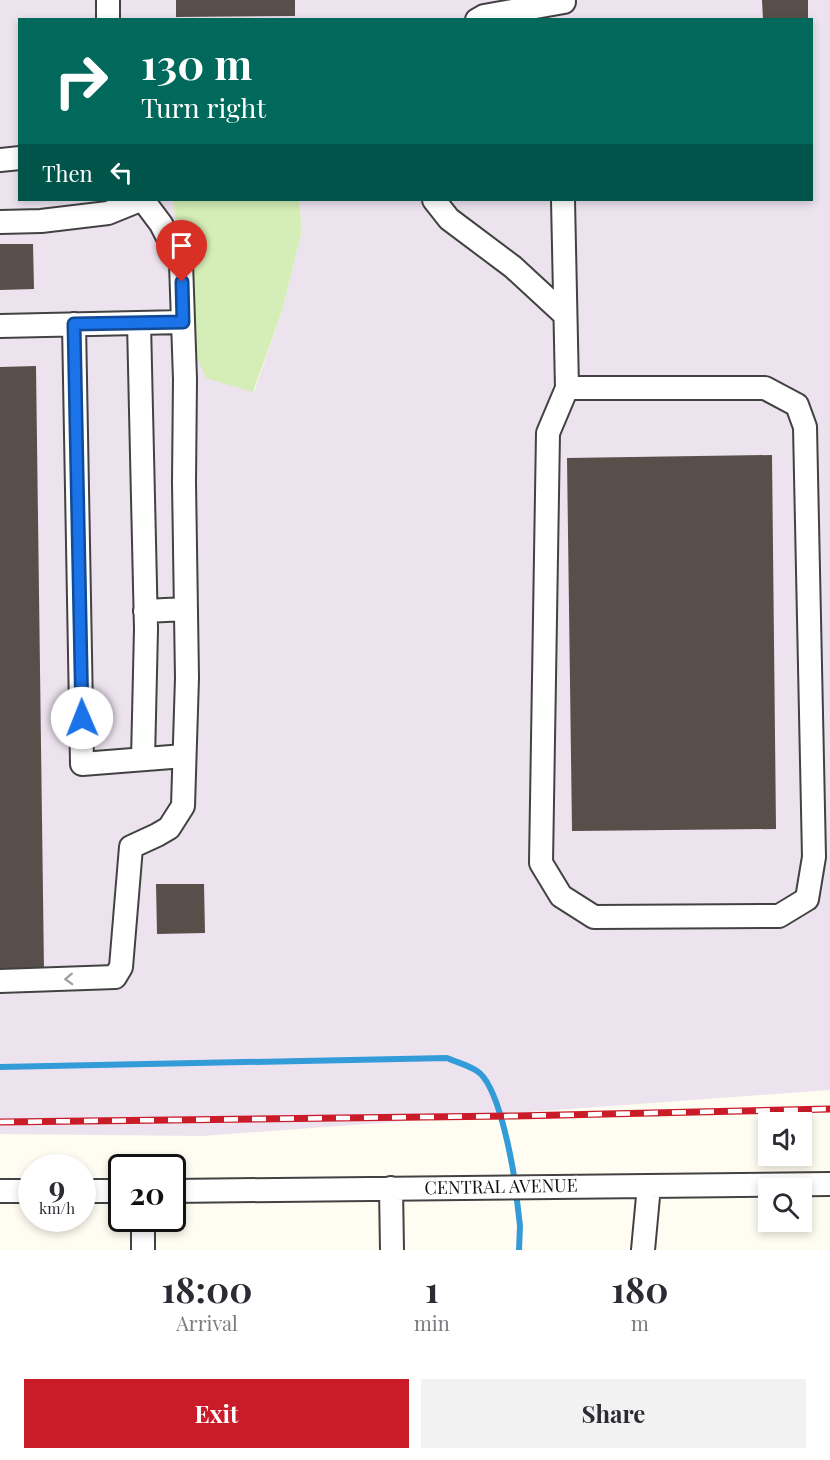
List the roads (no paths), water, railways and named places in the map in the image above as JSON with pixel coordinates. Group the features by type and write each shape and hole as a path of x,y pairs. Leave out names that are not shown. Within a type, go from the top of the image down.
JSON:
{"street":[{"path":"108,0 109,18"},
{"path":"480,18 484,15 563,7"},
{"path":"0,160 18,158"},
{"path":"0,222 41,221 108,213 139,201"},
{"path":"0,981 115,977 121,967 131,847 169,828 183,806 187,678 181,263 160,224 143,201"},
{"path":"435,201 449,219 513,267 565,315"},
{"path":"563,201 567,388 548,433 541,862 561,896 594,917 779,916 807,899 814,857 805,427 797,405 765,387 567,388"},
{"path":"0,326 183,322"},
{"path":"139,323 145,611 143,759"},
{"path":"74,324 82,764 184,756"},
{"path":"145,611 186,609"},
{"name":"CENTRAL AVENUE","path":"186,1191 830,1184"},
{"path":"643,1250 649,1186"},
{"path":"392,1188 392,1250"},
{"path":"0,1191 18,1191"},
{"path":"143,1232 143,1250"}],"waterway":[{"path":"0,1067 447,1058 477,1071 491,1090 502,1122 515,1182"},
{"path":"516,1192 520,1226 519,1250"}],"railway":[{"path":"0,1122 515,1116 830,1109"}]}
